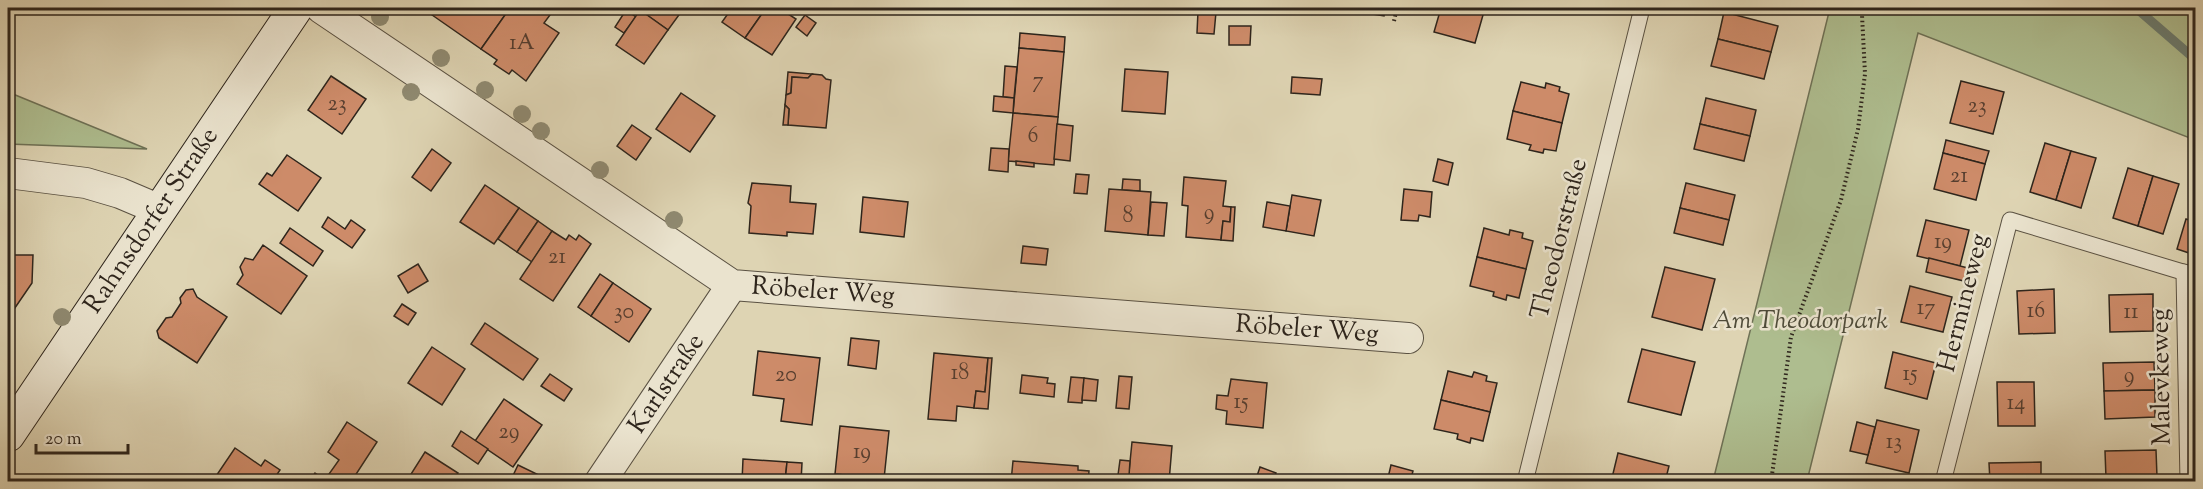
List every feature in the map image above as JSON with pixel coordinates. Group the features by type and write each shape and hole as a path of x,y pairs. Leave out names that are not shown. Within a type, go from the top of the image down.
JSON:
{"street":[{"name":"Rahnsdorfer Straße","path":"8,435 296,8"},
{"name":"Röbeler Weg","path":"321,8 732,285 1408,338"},
{"path":"8,173 86,183 120,193 160,210"},
{"name":"Karlstraße","path":"600,482 732,285"}],"lane":[{"name":"Theodorstraße","path":"1525,482 1641,8"},
{"name":"Hermineweg","path":"1943,482 2010,220 2190,274"},
{"name":"Malevkeweg","path":"2188,482 2190,274"}],"path":[{"path":"1249,8 1267,11 1268,8"},
{"path":"1394,21 1396,8"},
{"path":"1771,482 1791,337 1841,200 1858,129 1865,74 1862,15 1864,8"}],"green space":[{"name":"Am Theodorpark","path":"1830,8 2182,8 2195,18 2195,140 1918,33 1807,481 1713,481"},
{"path":"8,92 147,149 8,144"}],"building":[{"path":"422,8 510,8 481,49"},
{"path":"510,8 522,8 529,12 532,8 539,8 550,15 544,23 559,33 526,81 512,70 509,74 494,64 497,60 481,49"},
{"path":"642,8 684,8 668,30 640,10"},
{"path":"732,8 766,8 745,38 722,22"},
{"path":"766,8 779,8 796,19 772,55 745,38"},
{"path":"1336,8 1385,8 1384,16"},
{"path":"1441,8 1485,8 1475,43 1434,32"},
{"path":"626,10 636,17 624,33 615,27"},
{"path":"640,10 668,30 644,64 616,45"},
{"path":"1198,11 1216,12 1214,34 1197,33"},
{"path":"1724,12 1778,26 1771,52 1718,39"},
{"path":"805,15 816,23 807,36 796,27"},
{"path":"1229,26 1251,26 1250,45 1229,45"},
{"path":"1020,33 1065,37 1064,52 1019,48"},
{"path":"1718,39 1771,52 1764,79 1711,66"},
{"path":"1019,48 1064,52 1058,117 1013,113"},
{"path":"1005,66 1017,67 1014,98 1003,97"},
{"path":"1125,69 1168,72 1165,114 1122,111"},
{"path":"788,72 812,74 808,78 792,77 791,93 786,95"},
{"path":"812,74 822,75 831,80 826,128 788,125 789,109 785,105 786,95 791,93 792,77 808,78"},
{"path":"331,76 366,99 342,134 308,110"},
{"path":"1292,77 1322,79 1320,95 1291,93"},
{"path":"1961,81 2004,92 1993,134 1950,123"},
{"path":"1521,82 1545,88 1546,83 1560,87 1559,91 1569,94 1562,123 1513,111"},
{"path":"681,93 715,116 690,152 656,129"},
{"path":"994,96 1014,98 1013,113 993,111"},
{"path":"1706,98 1756,110 1750,136 1700,124"},
{"path":"785,105 789,109 788,125 783,125"},
{"path":"1513,111 1562,123 1556,151 1544,149 1543,153 1529,150 1531,145 1507,139"},
{"path":"1013,113 1058,117 1054,165 1008,161"},
{"path":"1057,124 1073,126 1070,161 1054,159"},
{"path":"1700,124 1750,136 1744,161 1694,149"},
{"path":"632,125 651,138 636,160 617,146"},
{"path":"1946,140 1989,151 1985,164 1943,153"},
{"path":"2045,143 2071,151 2056,200 2030,192"},
{"path":"991,148 1009,149 1008,172 989,170"},
{"path":"432,149 451,163 431,191 412,177"},
{"path":"2071,151 2096,158 2081,208 2056,200"},
{"path":"1943,153 1985,164 1976,200 1934,189"},
{"path":"287,155 321,178 298,211 259,184 267,173 272,176"},
{"path":"1438,159 1453,163 1448,185 1433,181"},
{"path":"1016,161 1034,163 1034,167 1016,165"},
{"path":"2128,168 2153,176 2138,226 2113,218"},
{"path":"1076,174 1089,175 1087,194 1074,193"},
{"path":"2153,176 2179,184 2163,234 2138,226"},
{"path":"1184,177 1226,181 1223,206 1231,207 1230,222 1223,221 1221,240 1186,237 1188,206 1182,205"},
{"path":"1123,179 1140,180 1140,191 1122,190"},
{"path":"752,183 791,186 790,202 816,204 813,234 787,232 787,236 749,233 751,206 748,203"},
{"path":"1686,183 1735,195 1729,220 1680,208"},
{"path":"485,185 519,208 494,244 460,222"},
{"path":"1109,189 1151,192 1148,235 1105,231"},
{"path":"1404,189 1432,192 1430,217 1419,215 1418,221 1401,220"},
{"path":"1292,195 1321,200 1314,236 1286,231"},
{"path":"863,197 908,202 904,237 860,232"},
{"path":"1151,202 1167,203 1164,236 1148,235"},
{"path":"1267,202 1290,206 1286,231 1263,227"},
{"path":"1231,207 1235,207 1233,241 1221,240 1223,221 1230,222"},
{"path":"519,208 538,221 517,252 498,239"},
{"path":"1680,208 1729,220 1723,245 1674,233"},
{"path":"328,217 345,229 351,220 365,230 352,248 322,227"},
{"path":"2186,219 2196,222 2196,231 2189,253 2177,249"},
{"path":"1926,220 1969,230 1960,266 1917,256"},
{"path":"538,221 552,231 532,262 517,252"},
{"path":"290,228 323,251 313,266 280,243"},
{"path":"1484,228 1509,235 1510,230 1523,233 1522,238 1533,241 1526,269 1477,257"},
{"path":"552,231 566,240 569,235 576,240 579,235 591,244 553,301 520,279"},
{"path":"263,245 307,276 281,314 237,284 243,275 240,267 245,258 253,260"},
{"path":"1023,246 1048,249 1046,265 1021,263"},
{"path":"8,255 33,255 32,283 8,318"},
{"path":"1477,257 1526,269 1519,298 1507,295 1506,300 1493,296 1494,292 1470,286"},
{"path":"1929,258 1968,268 1964,281 1926,272"},
{"path":"418,264 428,281 408,293 398,276"},
{"path":"1665,267 1715,279 1702,330 1652,317"},
{"path":"600,274 613,283 591,316 578,307"},
{"path":"613,283 651,309 629,342 591,316"},
{"path":"1910,286 1952,297 1943,332 1901,322"},
{"path":"193,289 197,297 227,317 197,363 159,338 157,331 166,318 172,317 186,290"},
{"path":"2054,289 2055,333 2019,334 2017,291"},
{"path":"2153,294 2153,331 2110,332 2109,295"},
{"path":"402,304 416,313 408,325 394,316"},
{"path":"485,323 538,359 523,380 471,344"},
{"path":"851,338 879,341 876,369 848,365"},
{"path":"432,347 465,369 442,405 408,383"},
{"path":"1642,349 1695,362 1681,415 1628,402"},
{"path":"758,351 820,358 812,425 781,421 784,399 753,395"},
{"path":"1893,352 1936,363 1927,399 1885,388"},
{"path":"934,353 988,358 985,392 976,391 974,408 957,406 956,421 928,419"},
{"path":"988,358 992,358 988,409 974,408 976,391 985,392"},
{"path":"2154,362 2155,390 2104,391 2103,363"},
{"path":"1448,371 1472,377 1474,372 1487,376 1486,381 1497,383 1490,412 1441,400"},
{"path":"550,374 572,389 564,401 541,386"},
{"path":"1022,375 1048,378 1047,383 1055,384 1054,397 1020,393"},
{"path":"1119,376 1132,377 1129,409 1116,408"},
{"path":"1071,377 1084,378 1082,403 1068,402"},
{"path":"1084,378 1098,380 1096,401 1082,400"},
{"path":"1231,379 1267,383 1263,428 1226,424 1227,411 1216,409 1217,395 1228,396"},
{"path":"1997,382 2034,382 2035,426 1998,426"},
{"path":"2155,390 2155,417 2105,419 2104,391"},
{"path":"504,399 542,425 513,467 475,441"},
{"path":"1441,400 1490,412 1483,441 1471,438 1470,443 1457,439 1458,434 1434,429"},
{"path":"1877,420 1919,430 1909,473 1866,463"},
{"path":"347,422 377,442 351,482 339,482 329,474 339,460 328,452"},
{"path":"1857,422 1875,427 1868,455 1850,451"},
{"path":"840,426 889,431 884,479 835,474"},
{"path":"461,431 488,449 478,464 452,446"},
{"path":"1132,442 1172,446 1169,482 1128,482"},
{"path":"235,448 261,466 265,460 280,470 272,482 212,482"},
{"path":"2156,450 2157,477 2106,478 2105,451"},
{"path":"425,452 458,473 452,482 406,482"},
{"path":"1618,453 1669,466 1665,482 1611,482"},
{"path":"743,459 787,462 785,482 742,482"},
{"path":"1120,460 1130,461 1129,476 1118,475"},
{"path":"1013,461 1078,466 1078,470 1089,471 1088,482 1011,482"},
{"path":"787,462 802,463 801,482 785,482"},
{"path":"2041,462 2041,482 1990,482 1989,463"},
{"path":"518,465 543,477 541,482 510,482"},
{"path":"1391,465 1413,471 1410,482 1387,482"},
{"path":"1260,467 1276,473 1273,482 1255,482"},
{"path":"315,473 328,482 309,482"},
{"path":"2157,477 2157,482 2106,482 2106,478"}],"waterway":[{"path":"2136,8 2196,60"}]}
